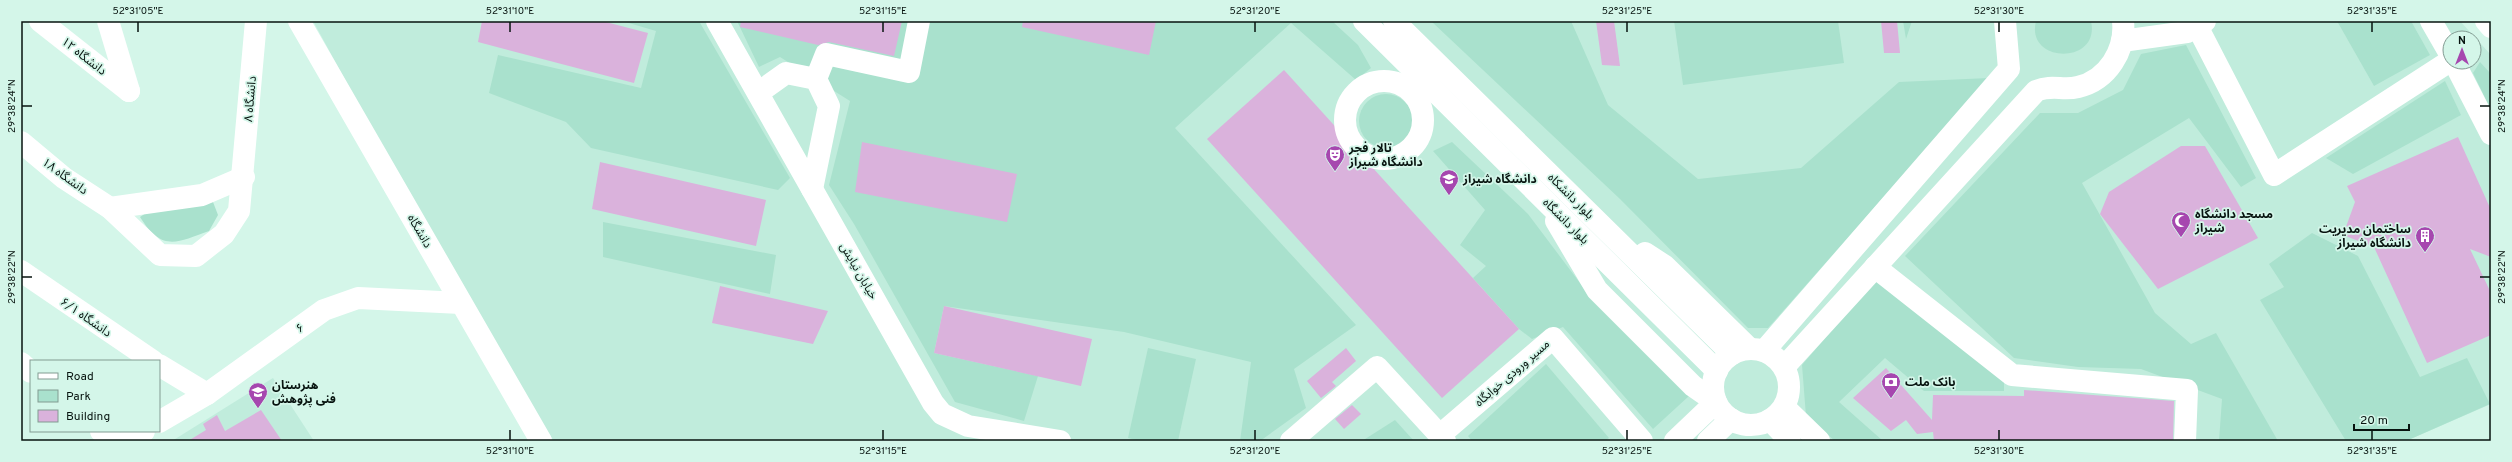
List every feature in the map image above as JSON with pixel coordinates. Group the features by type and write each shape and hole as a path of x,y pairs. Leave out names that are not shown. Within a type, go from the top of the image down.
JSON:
{"street":[{"name":"۱۲ دانشگاه","path":"40,21 129,91 108,21"},
{"name":"۸ دانشگاه","path":"110,208 160,255 196,256 224,234 240,211 256,21"},
{"name":"دانشگاه","path":"299,21 541,441"},
{"name":"خیابان نیایش","path":"718,21 933,403 942,414 968,426 1060,441"},
{"path":"812,189 829,106 816,79 826,54 909,72 919,21"},
{"name":"بلوار دانشگاه","path":"1364,21 1717,370"},
{"name":"بلوار دانشکاه","path":"1394,21 1601,226 1664,266 1749,351"},
{"path":"1716,402 1713,392 1717,370 1749,351 2010,69 2005,21"},
{"path":"2431,21 2442,40"},
{"path":"2486,21 2491,27"},
{"path":"1784,367 2036,91 2048,86 2063,88 2078,87 2093,81 2105,72 2115,60 2122,31 2187,32 2201,23 2274,175 2442,66"},
{"path":"2458,70 2491,134"},
{"path":"758,93 786,73 816,79"},
{"name":"۱۸ دانشگاه","path":"21,142 64,178 110,208"},
{"path":"110,208 202,195 244,177"},
{"path":"1543,198 1597,290 1693,386 1716,402 1731,419 1751,425 1777,414 1790,387 1784,367 1779,360 1749,351"},
{"path":"1876,266 2012,375 2187,390 2185,441"},
{"name":"۶/۱ دانشگاه","path":"21,271 152,360"},
{"name":"۶","path":"160,421 207,394 324,310 358,298 461,303"},
{"name":"مسیر ورودی خوابگاه","path":"1443,438 1553,338 1642,441"},
{"path":"21,363 30,371"},
{"path":"160,366 207,394"},
{"path":"1291,441 1377,367 1443,438"},
{"path":"1675,441 1716,402"},
{"path":"1777,414 1790,441"},
{"path":"1777,414 1819,441"},
{"path":"1708,441 1731,419"},
{"path":"102,432 113,441"},
{"path":"127,441 142,432"}],"shaded area":[{"name":"دانشگاه شیراز","path":"313,21 2460,21 2468,30 2442,30 2442,70 2482,70 2482,45 2491,55 2491,404 2406,441 554,441 501,365"},
{"name":"هنرستان فنی پژوهش","path":"273,378 314,441 172,441"}],"green space":[{"path":"622,21 699,21 790,178 778,190 591,148 566,122 489,93 498,55 641,88 656,31"},
{"path":"737,21 1332,21 1358,45 1371,68 1356,80 1291,23 1175,128 1356,325 1294,369 1306,408 1260,441 1240,441 1251,362 1124,332 944,306 934,353 1038,376 1024,421 955,402 854,224 829,185 850,101 780,57 759,67"},
{"path":"1431,21 1571,21 1608,105 1698,179 1801,168 1899,82 1989,78 1768,328 1748,328 1620,199"},
{"path":"1674,21 1838,21 1844,63 1683,85"},
{"path":"1903,21 1912,21 1906,39"},
{"path":"2036,21 2091,21 2091,35 2085,46 2075,52 2063,54 2051,51 2041,45 2036,35"},
{"path":"2337,21 2411,21 2430,55 2374,86"},
{"path":"2186,45 2256,178 2241,187 2189,118 2082,183 2155,313 2191,344 2216,333 2278,441 2219,441 2222,399 2141,369 2078,367 2014,358 1905,256 2040,113 2078,113 2123,90 2141,54"},
{"path":"2482,64 2491,74 2491,110 2473,73 2475,70 2482,70"},
{"path":"2445,81 2461,115 2353,174 2326,158"},
{"path":"1386,94 1396,96 1405,102 1411,111 1413,121 1411,131 1405,140 1396,146 1386,148 1376,146 1367,140 1361,131 1359,121 1361,111 1367,102 1376,96"},
{"path":"1452,142 1528,214 1589,295 1689,396 1653,429 1563,327 1532,339 1519,329 1473,278 1486,266 1460,245 1485,210 1433,151"},
{"path":"213,202 218,215 209,231 178,241 170,242 155,236 140,217 152,209"},
{"path":"603,222 776,255 770,294 603,257"},
{"path":"2312,233 2358,256 2420,377 2467,358 2490,404 2406,441 2346,441 2260,300 2284,287 2269,264"},
{"path":"1875,280 2004,379 2004,391 1924,391 1885,358 1839,402 1883,441 1835,441 1806,416 1802,365"},
{"path":"1148,348 1196,359 1178,441 1140,441 1128,438"},
{"path":"1546,364 1609,438 1605,441 1472,441 1468,436"},
{"path":"1395,420 1414,441 1362,441"}],"building":[{"path":"482,21 602,21 648,33 634,83 478,42"},
{"path":"741,21 902,21 894,56 829,42 818,45 740,27"},
{"path":"1023,21 1156,21 1149,55 1022,27"},
{"path":"1596,21 1614,21 1620,66 1602,65"},
{"path":"1881,21 1897,21 1900,53 1884,53"},
{"path":"1284,70 1519,329 1442,398 1207,139"},
{"name":"ساختمان مدیریت دانشگاه شیراز","path":"2458,137 2491,210 2491,257 2470,249 2491,293 2491,335 2427,363 2374,247 2343,235 2355,202 2347,186"},
{"path":"862,142 1017,174 1007,222 855,192"},
{"path":"2181,146 2205,146 2258,238 2158,289 2100,214 2109,192"},
{"path":"600,162 766,200 756,246 592,209"},
{"path":"720,286 828,311 813,344 712,323"},
{"path":"944,306 1092,339 1081,386 934,353"},
{"path":"1346,348 1356,361 1332,382 1336,386 1321,398 1307,381"},
{"path":"1886,368 1932,420 1933,395 2024,396 2024,390 2174,401 2173,441 1934,441 1933,432 1917,434 1906,420 1891,431 1853,398"},
{"path":"1352,405 1361,414 1344,429 1335,419"},
{"path":"261,410 282,441 188,441 206,430 203,424 217,415 225,431"}],"place":[{"name":"تالار فجر دانشگاه شیراز","path":"1335,172"},
{"name":"دانشگاه شیراز","path":"1449,196"},
{"name":"مسجد دانشگاه شیراز","path":"2181,238"},
{"name":"ساختمان مدیریت دانشگاه شیراز","path":"2425,253"},
{"name":"بانک ملت","path":"1891,399"},
{"name":"هنرستان فنی پژوهش","path":"258,409"}]}
